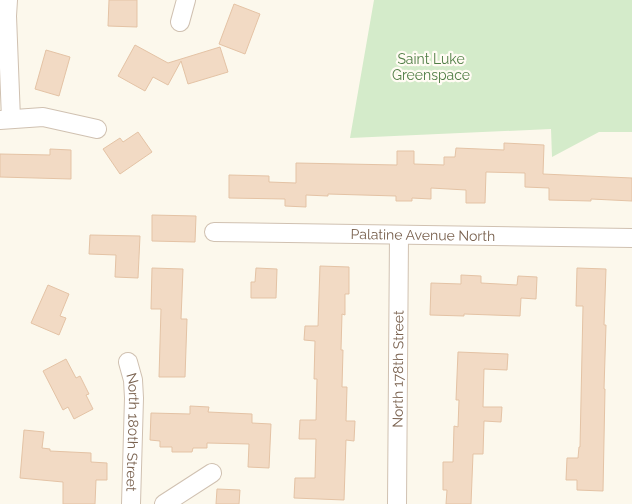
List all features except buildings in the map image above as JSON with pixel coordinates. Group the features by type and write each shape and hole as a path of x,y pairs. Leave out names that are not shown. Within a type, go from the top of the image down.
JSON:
{"street":[{"path":"180,22 186,0"},
{"path":"8,8 6,120 43,117 97,129"},
{"name":"Palatine Avenue North","path":"214,232 632,238"},
{"name":"North 178th Street","path":"397,504 399,235"},
{"name":"North 180th Street","path":"128,362 133,380 134,398 132,504"},
{"path":"164,504 212,473"}],"green space":[{"name":"Saint Luke Greenspace","path":"374,0 632,0 632,132 599,132 552,157 551,129 350,138"}]}
